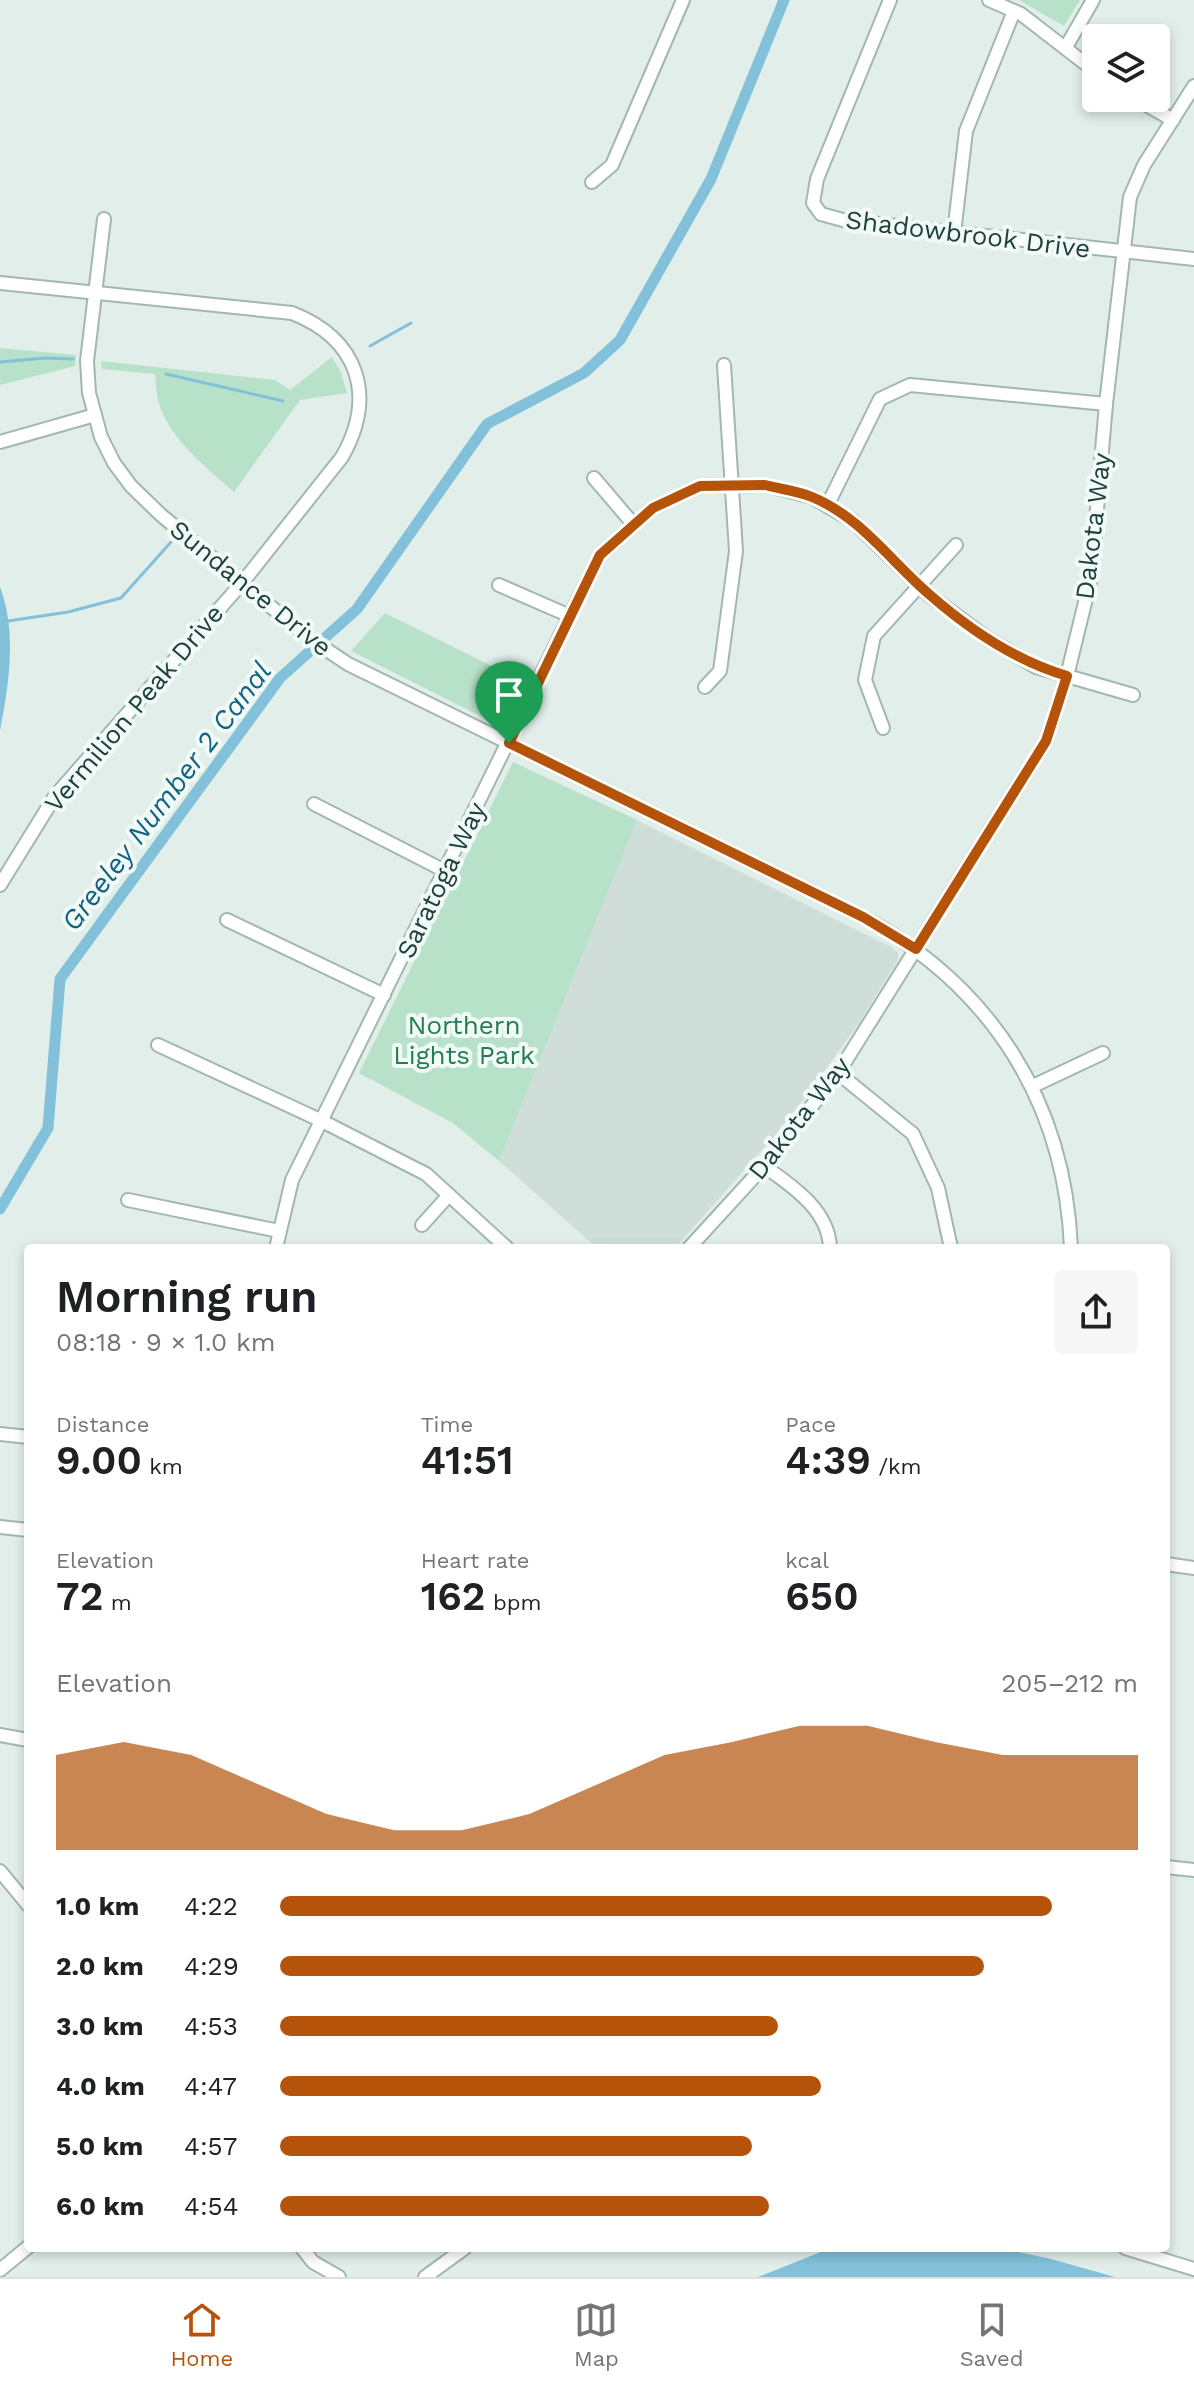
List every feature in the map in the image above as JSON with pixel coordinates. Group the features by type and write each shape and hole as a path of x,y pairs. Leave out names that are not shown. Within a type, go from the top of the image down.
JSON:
{"street":[{"path":"592,182 612,165 683,0"},
{"name":"Shadowbrook Drive","path":"890,0 817,179 813,195 816,210 843,220 1194,259"},
{"path":"989,0 1014,11 1082,60"},
{"path":"1066,47 1093,0"},
{"path":"954,233 966,131 1014,11"},
{"name":"Dakota Way","path":"693,1244 764,1166 838,1073 1046,741 1067,676 1091,578 1106,404 1130,197 1144,165 1194,86"},
{"path":"1159,112 1173,120"},
{"name":"Sundance Drive","path":"104,219 87,361 89,393 107,448 131,486 242,583 306,636 337,657 863,917 916,949 958,984 981,1009 1033,1086 1059,1158 1068,1204 1071,1244"},
{"name":"Vermilion Peak Drive","path":"0,283 292,313 310,320 346,350 355,368 359,389 358,421 354,436 342,457 242,583 55,796 0,885"},
{"path":"705,687 720,671 736,551 724,365"},
{"path":"827,506 880,399 910,385 1106,404"},
{"path":"0,442 95,415"},
{"path":"594,478 634,525"},
{"name":"Saratoga Way","path":"277,1244 292,1180 600,555 653,508 700,486 765,485 812,497 853,521 919,585 988,639 1036,667 1133,695"},
{"path":"883,728 865,680 874,636 956,545"},
{"path":"499,585 570,616"},
{"path":"314,804 445,871"},
{"path":"227,920 384,995"},
{"path":"158,1045 322,1121 426,1174 503,1244"},
{"path":"1033,1086 1103,1053"},
{"path":"838,1073 913,1134 938,1188 950,1244"},
{"path":"764,1166 818,1210 826,1226 829,1244"},
{"path":"422,1225 449,1195"},
{"path":"128,1200 279,1231"},
{"path":"0,1434 24,1437"},
{"path":"0,1527 24,1530"},
{"path":"1170,1565 1194,1568"},
{"path":"0,1735 24,1739"},
{"path":"1170,1867 1194,1870"},
{"path":"0,1871 24,1900"},
{"path":"2,2269 24,2250"},
{"path":"305,2252 313,2262 339,2277"},
{"path":"425,2277 459,2252"},
{"path":"1138,2252 1194,2269"}],"shaded area":[{"path":"637,820 898,953 898,960 859,1023 804,1099 679,1244 592,1244 499,1161"}],"green space":[{"path":"1019,0 1080,0 1064,26"},
{"path":"0,348 76,355 75,366 0,385"},
{"path":"332,357 347,393 300,400 234,492 189,451 170,427 158,400 155,374 102,369 101,361 275,380 290,390"},
{"path":"385,613 524,682 505,720 494,723 351,651"},
{"name":"Northern Lights Park","path":"513,762 637,820 499,1161 453,1123 359,1073"}],"water":[{"path":"0,587 8,622 10,658 0,730"},
{"path":"821,2252 1018,2252 1115,2277 758,2277"}],"waterway":[{"name":"Greeley Number 2 Canal","path":"0,1209 48,1128 60,979 280,678 357,609 487,424 584,373 620,340 711,179 784,0"},
{"path":"370,346 411,323"},
{"path":"0,362 73,359"},
{"path":"166,374 283,401"},
{"path":"8,621 68,612 121,598 171,542"}],"route":[{"path":"765,485 812,497 853,521 929,595 988,639 1036,667 1067,676 1046,741 916,949 863,917 509,743 600,555 653,508 700,486 765,485"}]}
